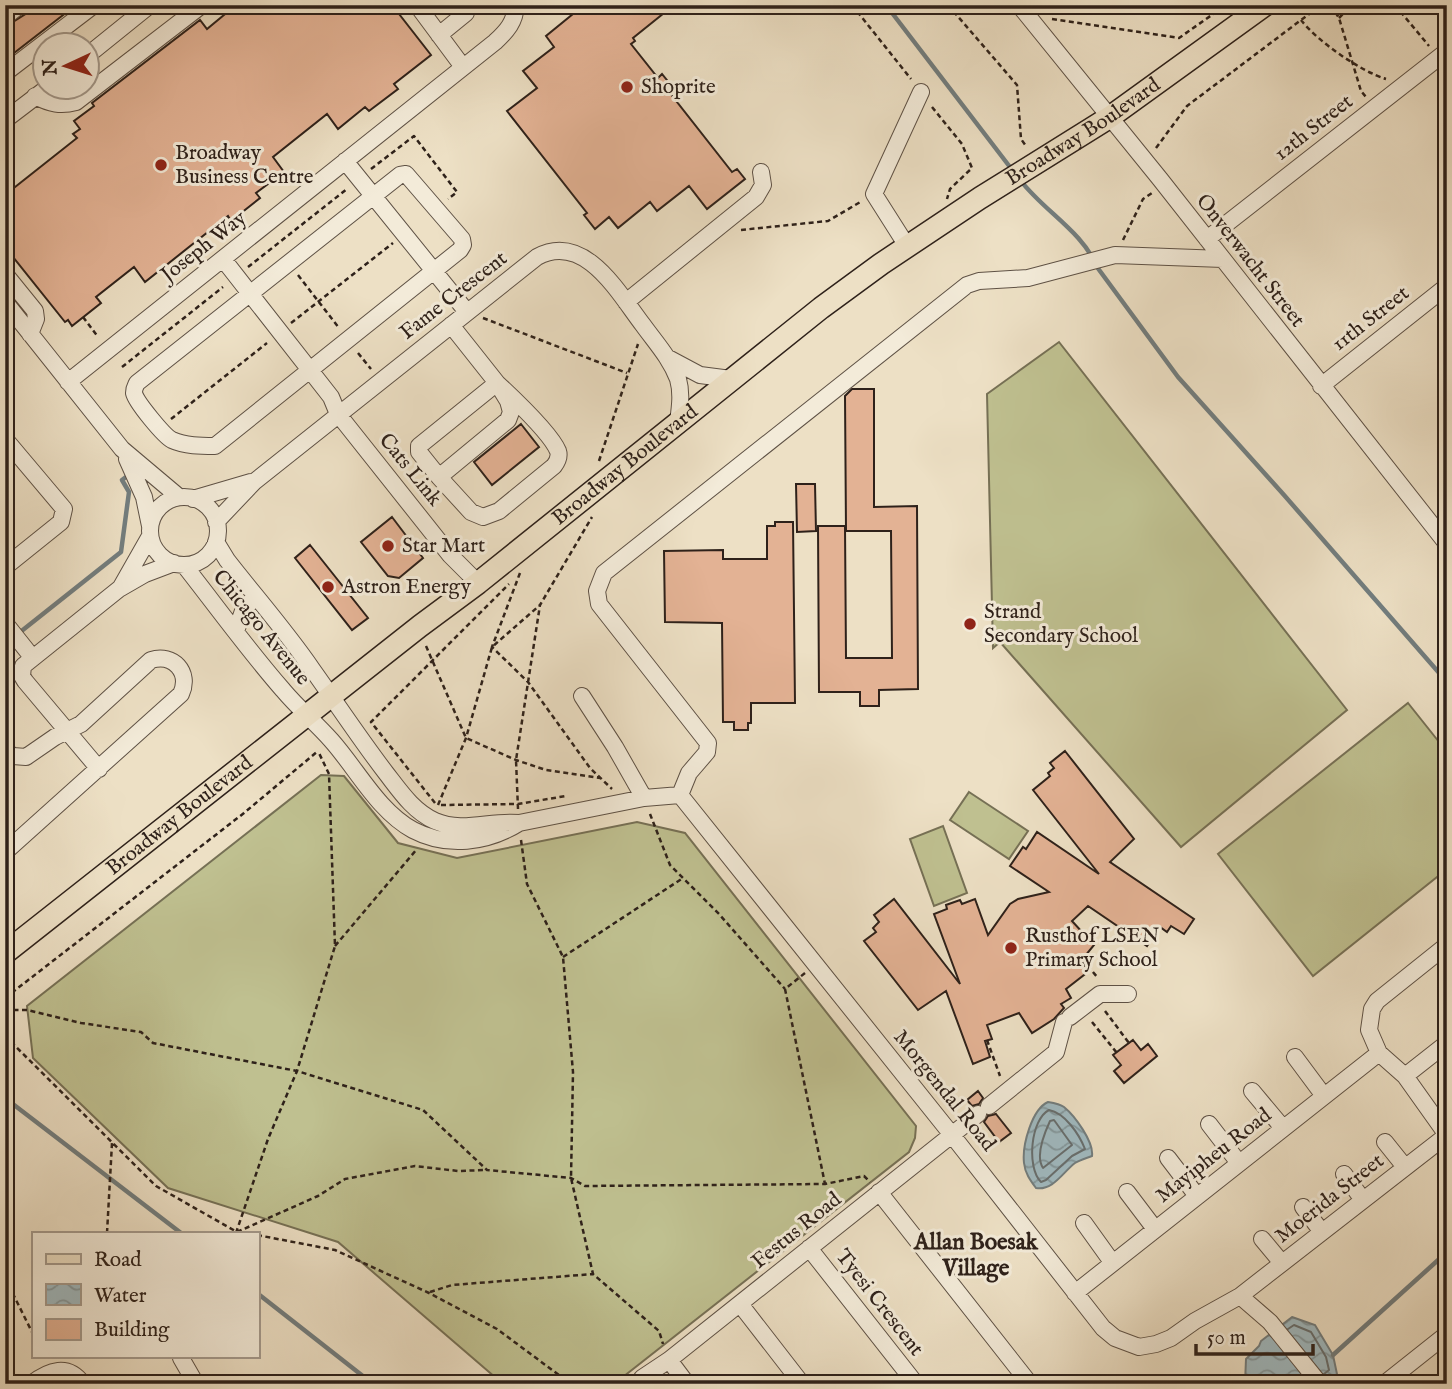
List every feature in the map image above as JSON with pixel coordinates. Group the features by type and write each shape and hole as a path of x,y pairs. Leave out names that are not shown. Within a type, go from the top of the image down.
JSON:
{"main road":[{"name":"Broadway Boulevard","path":"5,953 420,626 478,583 514,565 588,495 821,308 907,246 1110,117 1265,5"}],"street":[{"path":"5,17 20,5"},
{"path":"5,73 93,5"},
{"path":"102,44 150,5"},
{"path":"102,82 202,5"},
{"path":"417,5 463,67"},
{"path":"439,35 466,13 467,5"},
{"name":"Joseph Way","path":"68,382 463,67 508,29 514,18 516,5"},
{"name":"Onverwacht Street","path":"1019,5 1321,386 1441,525 1447,544"},
{"name":"12th Street","path":"1207,239 1443,54"},
{"path":"907,246 874,194 920,92"},
{"path":"5,120 32,99"},
{"path":"46,102 64,106 76,102"},
{"path":"345,161 467,312"},
{"path":"626,302 759,194 763,185 761,172"},
{"path":"400,175 410,175 462,239 463,245 215,446 196,446 174,441 159,428 135,395 137,383 288,263 400,175"},
{"name":"Fame Crescent","path":"216,522 254,482 338,414 537,257 552,251 568,252 588,260 603,273 670,359 680,391 678,422"},
{"path":"330,696 409,802 466,827 503,821 519,823 644,797 680,795 689,773 707,751 708,743 599,604 597,591 604,573 967,285 979,281 1028,278 1115,255 1223,259"},
{"name":"Cats Link","path":"223,259 311,370 331,397 338,414 450,555 478,583"},
{"path":"5,274 35,311 36,319 30,334"},
{"name":"11th Street","path":"1321,386 1447,286"},
{"path":"5,302 122,449 186,498 208,507 216,522 216,542 204,558 145,574 18,639 22,676 25,681 99,769"},
{"path":"451,325 497,383 539,426 558,451 557,463 499,511 489,516 476,516 419,452 421,444 497,383"},
{"name":"Fame Crescent","path":"670,359 700,375 732,379"},
{"path":"439,477 508,420 510,408 497,383"},
{"path":"5,439 64,509 61,522 5,567"},
{"path":"122,449 144,497 153,546 160,555 179,564"},
{"name":"Fame Crescent","path":"186,498 254,482"},
{"path":"120,589 150,531 153,517 163,504 186,498"},
{"name":"Chicago Avenue","path":"216,542 226,560 311,667 330,696"},
{"name":"Chicago Avenue","path":"179,564 306,716"},
{"path":"236,631 243,611 255,596"},
{"path":"5,751 13,756 26,757 81,724 151,660 166,652 184,675 181,694 5,852"},
{"path":"582,696 644,797"},
{"path":"306,716 330,738 388,810 412,830 431,838 466,841 504,832 519,823"},
{"name":"Morgendal Road","path":"680,795 1103,1328 1115,1338 1139,1347 1156,1345 1240,1296"},
{"path":"1447,945 1377,1001 1372,1009 1369,1030 1379,1053 1405,1076 1447,1135"},
{"name":"Festus Road","path":"642,1378 740,1304 1056,1052 1067,1019 1096,996 1120,993"},
{"path":"1405,1076 1447,1042"},
{"name":"Mayipheu Road","path":"1075,1293 1379,1053"},
{"path":"1295,1057 1324,1096"},
{"path":"1252,1091 1283,1128"},
{"path":"1209,1124 1239,1163"},
{"name":"Moerida Street","path":"1240,1296 1447,1135"},
{"path":"1385,1142 1405,1167"},
{"path":"1168,1158 1197,1196"},
{"path":"1345,1174 1363,1200"},
{"path":"879,1192 1030,1384"},
{"path":"1127,1192 1155,1229"},
{"path":"1303,1207 1322,1232"},
{"path":"1084,1223 1112,1262"},
{"path":"1262,1239 1282,1263"},
{"name":"Tyesi Crescent","path":"809,1248 916,1384"},
{"path":"1240,1296 1273,1326 1320,1384"},
{"path":"740,1304 802,1384"},
{"path":"1384,1384 1447,1334"},
{"path":"181,1358 196,1384"},
{"path":"668,1360 687,1384"},
{"path":"32,1384 46,1373 61,1370 76,1375 83,1384"}],"path":[{"path":"948,5 1017,86 1021,139 1038,163"},
{"path":"1034,25 1046,18 1180,38 1226,5"},
{"path":"1156,147 1186,106 1321,5"},
{"path":"1331,5 1339,18 1361,91 1374,108"},
{"path":"1339,18 1352,5"},
{"path":"1395,5 1443,54"},
{"path":"1301,20 1311,33 1353,62 1383,79 1407,82"},
{"path":"1115,255 1143,200 1164,185"},
{"path":"710,234 828,221 874,194"},
{"path":"261,228 380,381"},
{"path":"467,312 627,373"},
{"path":"492,647 540,606 595,512 588,495 644,327"},
{"path":"437,814 466,738 514,565"},
{"path":"437,814 371,722 431,662 514,565"},
{"path":"540,606 516,760 519,823 527,884 563,957 573,1072 571,1178 593,1274 659,1331 668,1360"},
{"path":"420,626 431,662 466,738 546,770 600,778"},
{"path":"492,647 528,682 590,768 611,789 635,781"},
{"path":"5,998 244,813 330,738"},
{"path":"237,1232 268,1139 297,1071 335,946 329,774 318,751"},
{"path":"437,814 571,795"},
{"path":"644,797 670,864 719,914 785,989 825,1184"},
{"path":"335,946 411,854 431,838"},
{"path":"563,957 683,878"},
{"path":"1082,959 1120,993"},
{"path":"785,989 815,964"},
{"path":"5,1010 27,1010 81,1023 141,1032 153,1043 297,1071 423,1110 487,1170"},
{"path":"1105,1011 1129,1043"},
{"path":"1092,1022 1117,1053"},
{"path":"5,1036 156,1185 237,1232"},
{"path":"987,1040 1006,1093"},
{"path":"107,1232 112,1143"},
{"path":"237,1232 318,1196 345,1179 415,1166 571,1178 585,1186 825,1184 864,1176 879,1192"},
{"path":"259,1236 334,1250 429,1293 497,1329 571,1384"},
{"path":"429,1293 452,1285 593,1274"},
{"path":"5,1279 32,1332"}],"green space":[{"path":"1059,342 1347,710 1181,847 1000,642 993,648 987,394"},
{"path":"1408,703 1447,752 1447,869 1313,976 1218,854"},
{"path":"321,775 344,776 398,843 457,858 637,822 685,833 916,1126 915,1138 909,1152 614,1384 503,1384 338,1242 168,1188 33,1058 27,1006"},
{"path":"969,792 1028,831 1009,859 950,820"},
{"path":"943,826 967,893 934,906 910,839"}],"water":[{"path":"1048,1102 1062,1106 1073,1116 1087,1137 1092,1156 1075,1163 1048,1187 1036,1188 1025,1170 1025,1147 1029,1128 1037,1112"},
{"path":"1292,1317 1315,1325 1333,1355 1337,1374 1323,1384 1245,1384 1246,1359 1261,1341"}],"building":[{"path":"30,5 76,5 41,32 32,32 32,39 5,60 5,27 27,13"},
{"name":"Broadway Business Centre","path":"236,5 392,5 431,55 394,84 398,89 369,111 365,107 338,129 327,114 273,157 284,172 256,193 260,198 231,221 228,216 145,282 134,267 96,297 101,303 72,326 68,320 65,322 5,247 5,195 77,138 73,134 80,129 74,121 94,106 92,103 102,102 102,95 200,20 207,29"},
{"path":"584,5 674,5 633,38 635,41 631,44 658,78 662,74 674,89 670,93 732,172 737,169 745,179 707,209 689,186 657,211 650,202 618,228 609,217 595,229 584,215 587,213 507,111 537,88 523,71 554,47 546,36"},
{"path":"852,389 874,389 874,507 917,506 918,689 879,690 879,706 860,706 860,692 819,692 818,526 845,526 846,658 892,658 891,531 846,531 845,396"},
{"path":"521,424 539,447 492,485 474,462"},
{"path":"796,484 815,484 816,531 797,532"},
{"name":"Star Mart","path":"392,517 423,558 399,578 388,576 361,542"},
{"path":"775,522 793,522 795,703 751,703 751,723 748,723 748,730 734,730 734,722 723,722 722,623 665,622 664,551 723,550 723,559 767,559 767,526 775,526"},
{"path":"310,545 368,618 352,630 295,558"},
{"path":"1065,751 1134,839 1110,862 1194,919 1184,934 1171,926 1167,932 1160,927 1147,946 1088,906 1072,921 1094,945 1081,961 1089,971 1066,989 1071,998 1061,1004 1064,1008 1054,1019 1032,1033 1019,1013 987,1025 992,1039 985,1041 990,1057 973,1064 946,991 918,1010 864,941 876,932 873,928 879,922 874,915 894,899 960,984 934,914 947,909 946,905 960,900 962,904 975,899 988,935 1010,904 1018,899 1049,892 1010,866 1037,832 1099,874 1033,790 1050,776 1048,773 1054,768 1050,763"},
{"path":"1133,1040 1141,1050 1148,1044 1157,1056 1124,1083 1114,1071 1121,1065 1113,1055"},
{"path":"978,1091 983,1098 979,1104 972,1106 967,1100"},
{"path":"996,1114 1011,1133 999,1142 984,1122 988,1116"}],"waterway":[{"path":"886,5 1013,171"},
{"path":"1021,181 1073,232 1091,254 1097,267 1178,377 1447,682"},
{"path":"19,633 121,552 129,492 122,480 126,477"},
{"path":"5,1098 180,1232"},
{"path":"1333,1355 1447,1252"},
{"path":"259,1295 373,1384"}],"place":[{"name":"Shoprite","path":"627,87"},
{"name":"Broadway Business Centre","path":"161,165"},
{"name":"Star Mart","path":"388,546"},
{"name":"Astron Energy","path":"328,587"},
{"name":"Strand Secondary School","path":"970,624"},
{"name":"Rusthof LSEN Primary School","path":"1011,948"}],"district":[{"name":"Allan Boesak Village","path":"976,1255"}]}
